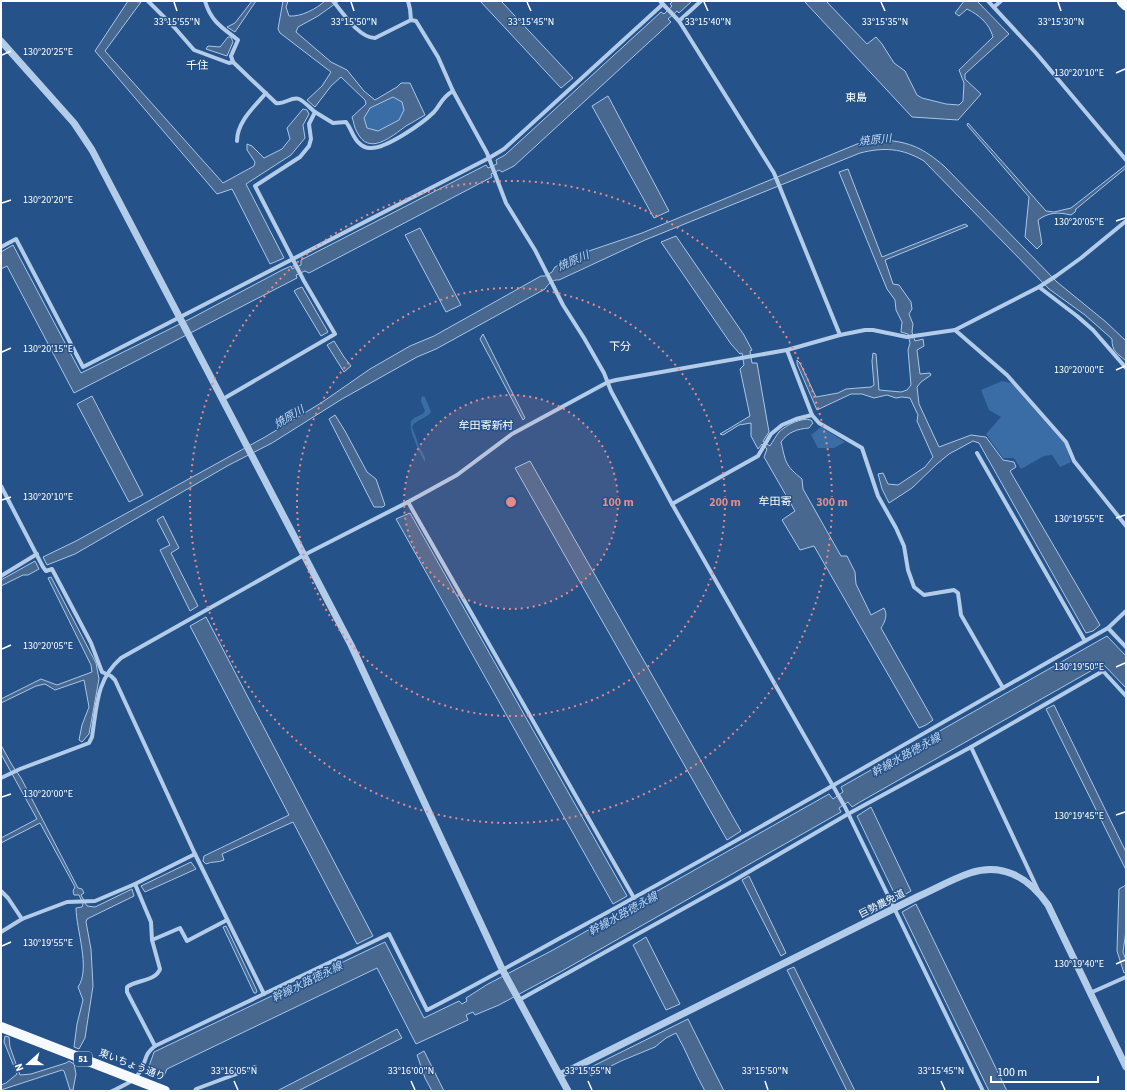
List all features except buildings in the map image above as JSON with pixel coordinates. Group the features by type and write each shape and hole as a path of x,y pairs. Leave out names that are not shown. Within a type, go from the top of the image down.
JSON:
{"highway":[{"path":"1122,1 1126,5"}],"main road":[{"name":"東いちょう通り","path":"1,1027 165,1091"}],"street":[{"path":"148,1 194,50 229,63 233,62"},
{"path":"206,1 208,10 213,19 238,40 231,56 233,62 276,103 281,104 294,98 299,99 315,112 333,123 346,122 356,140 360,144 369,148 384,146 417,127 435,111 444,98 453,91"},
{"path":"408,1 411,20"},
{"path":"679,21 701,1"},
{"path":"988,1 1036,53 1126,160"},
{"path":"994,7 1001,1"},
{"path":"335,3 348,20 369,38 375,38 411,20 416,21 438,58 453,91 489,158 506,203 535,250 563,305 584,338 672,504 845,807 983,1091"},
{"path":"1,247 16,239 83,367 293,260 504,149 661,3 679,21 774,173 840,335"},
{"path":"1,41 74,123 92,150 254,457 351,645 502,970 568,1091"},
{"path":"237,141 237,133 247,116 266,93"},
{"path":"223,399 335,334 301,275 254,186 300,157 309,146 311,139 309,124 315,112"},
{"path":"1,778 89,743 92,737 102,681 111,667 121,658 304,555 408,502 457,475 512,434 608,382 787,350 840,335 873,330 907,337 915,337 955,330 1038,287 1056,276 1081,258 1126,221"},
{"path":"1038,287 1093,330 1126,368"},
{"path":"955,330 1007,375 1066,442 1074,461 1126,526"},
{"path":"787,350 812,415 819,423 862,448 878,496 896,528 904,546 908,570 914,587 924,595 954,590 958,593 961,615 1003,688"},
{"path":"672,504 758,456 771,434 782,425 796,419 812,415"},
{"path":"977,453 1085,642"},
{"path":"1,486 43,567 46,571 52,569 91,643 102,672 111,676 114,680 195,854 264,994"},
{"path":"408,502 634,898"},
{"path":"1,576 38,556"},
{"path":"112,1091 129,1084 135,1079 142,1068 148,1052 155,1046 389,934 426,1010 463,992 634,898 833,786 1085,642 1108,628 1126,611"},
{"path":"1108,628 1126,647"},
{"path":"519,1000 714,892 848,814 971,747 1103,671 1126,696"},
{"path":"971,747 1038,891"},
{"path":"1,932 22,919 67,902 96,901 135,884 195,854"},
{"name":"巨勢農免道","path":"560,1075 894,909 969,873 986,870 1005,871 1026,881 1038,891 1048,905 1126,1067"},
{"path":"135,884 152,922 152,940 160,969 159,972 152,977 131,984 127,988 127,992 155,1046"},
{"path":"1,891 8,898 22,919"},
{"path":"152,940 180,928 187,941 227,920"},
{"path":"1090,993 1126,977"},
{"path":"195,1091 255,1067"}],"shaded area":[{"path":"392,97 402,102 404,110 399,120 378,131 367,128 364,118 369,108"},
{"path":"1002,381 1011,383 1065,444 1071,462 1060,467 1052,455 1044,456 1021,469 1014,458 1003,458 986,434 1001,417 989,410 981,390"},
{"path":"422,396 425,397 431,412 416,422 412,427 424,455 425,462 412,435 411,429 412,420 425,411 421,401"},
{"path":"821,427 845,442 834,448 818,448 811,435"}],"water":[{"path":"128,1 141,2 105,51 223,183 254,166 255,162 247,150 247,144 252,146 264,158 282,149 290,139 287,128 303,109 307,110 309,114 303,125 305,138 291,155 246,184 284,258 270,264 232,189 217,194 95,51"},
{"path":"252,1 256,1 235,32 227,27 235,23"},
{"path":"283,1 288,1 286,7 289,16 294,16 308,12 325,1 339,1 318,16 298,27 296,32 331,62 347,70 364,91 375,100 401,83 410,83 425,115 388,139 374,144 368,143 362,139 356,130 352,117 366,104 365,100 341,77 331,86 315,107 307,100 322,86 331,72 280,33 278,29","holes":["393,97 402,102 404,110 399,120 378,131 367,128 364,118 370,108"]},
{"path":"480,1 501,1 573,78 561,88"},
{"path":"673,1 692,1 679,13 677,11 668,19 671,22 514,166 502,172 499,170 491,174 492,177 309,273 305,271 296,275 297,278 74,393 7,266 1,269 1,252 13,245 81,373 190,319 282,270 291,266 292,269 301,265 301,260 486,165 488,168 497,164 496,160 505,155 661,12 664,14 672,6 670,4"},
{"path":"804,1 826,1 867,44 876,37 894,63 905,71 917,95 922,98 946,104 959,105 963,101 964,83 959,70 993,37 989,28 976,14 967,9 959,16 955,13 964,1 977,1 1009,34 965,74 965,79 981,94 958,120 912,117"},
{"path":"228,37 231,37 233,42 227,56 206,49 208,46 220,47"},
{"path":"608,96 669,211 654,218 592,106"},
{"path":"968,123 1046,211 1054,212 1071,208 1126,165 1126,168 1076,209 1071,215 1054,213 1046,215 1038,220 1042,244 1037,249 1025,237 1029,197 967,125"},
{"name":"焼原川","path":"884,140 917,147 944,166 1057,282 1106,322 1126,341 1126,361 1114,350 1112,339 1085,315 1049,289 924,161 908,153 900,151 885,149 869,151 860,153 645,240 559,280 553,281 545,289 342,399 272,443 229,465 75,554 47,565 43,557 76,541 265,437 321,403 370,369 410,346 434,336 541,276 545,276 552,272 555,267 583,253 642,233 857,144"},
{"path":"848,169 882,257 965,224 968,226 885,260 893,284 899,285 911,302 912,309 909,314 913,324 912,332 915,341 923,339 924,346 917,350 920,374 930,373 931,375 917,387 919,404 939,447 971,435 986,437 1003,460 1014,462 1016,467 1010,471 1100,625 1093,631 1086,633 979,443 973,441 949,454 912,488 889,503 882,489 878,474 883,473 888,484 898,485 925,467 933,457 917,421 918,415 910,398 896,398 887,395 874,398 862,394 851,394 817,410 797,364 797,360 800,363 816,397 838,393 846,389 871,387 874,385 872,361 873,353 876,354 879,390 901,392 907,390 911,385 908,350 910,343 908,334 901,332 902,322 896,310 895,300 887,289 839,172"},
{"path":"420,228 461,305 446,312 405,235"},
{"path":"676,236 744,335 752,350 750,351 752,363 757,363 769,432 763,441 770,446 779,432 790,424 807,419 811,420 813,423 809,428 790,433 781,442 785,459 789,467 802,479 803,489 841,556 847,556 855,572 856,584 871,615 884,608 886,618 881,628 933,720 926,725 919,728 814,546 800,550 782,520 795,511 764,457 767,449 762,444 758,449 751,436 751,423 739,425 723,435 720,434 750,416 740,369 744,365 742,353 740,354 731,344 661,242"},
{"path":"302,287 328,332 321,336 294,291"},
{"path":"483,334 525,418 523,420 480,339"},
{"path":"334,341 351,366 344,372 327,345"},
{"path":"92,396 143,495 129,502 77,404"},
{"path":"335,415 367,472 376,479 385,505 383,507 374,507 329,419"},
{"path":"530,461 741,831 727,840 515,468"},
{"path":"410,513 627,896 613,904 396,519"},
{"path":"163,516 179,548 171,553 198,606 190,611 160,550 170,545 157,520"},
{"path":"35,561 39,569 1,586 1,580"},
{"path":"51,577 96,663 99,679 89,734 82,742 79,740 82,725 89,707 84,680 55,690 45,684 36,686 1,703 1,699 41,679 57,685 92,672 91,665 48,578"},
{"path":"206,617 373,936 357,944 293,822 222,854 224,860 206,864 203,861 204,856 289,815 190,626"},
{"name":"幹線水路徳永線","path":"1107,636 1126,656 1126,688 1103,664 852,807 848,802 839,808 841,812 562,971 499,1005 475,1015 473,1012 466,1015 468,1020 416,1044 377,968 167,1069 163,1078 147,1072 154,1052 385,942 424,1018 459,1001 462,1004 467,1001 466,998 488,984 553,950 829,794 833,799 843,792 841,787"},
{"path":"1054,705 1126,852 1126,870 1046,709"},
{"path":"1,745 21,778 78,888 82,889 84,893 81,895 87,906 95,907 132,889 134,896 87,919 86,922 91,949 93,986 85,1038 79,1049 74,1047 77,1024 83,1000 78,987 82,979 83,960 76,908 82,907 83,904 79,895 74,895 73,891 75,887 40,823 1,843 1,838 37,819 1,754"},
{"path":"871,807 911,891 897,899 857,816"},
{"path":"191,862 196,869 145,892 141,886"},
{"path":"749,876 786,953 781,956 742,880"},
{"path":"1126,885 1126,931 1123,952 1126,960 1126,972 1124,973 1117,951 1119,889"},
{"path":"916,904 1007,1091 989,1091 902,912"},
{"path":"226,926 257,991 256,993 254,993 223,927"},
{"path":"646,937 680,1004 666,1010 633,945"},
{"path":"794,967 855,1091 847,1091 787,970"},
{"path":"688,1019 724,1091 705,1091 676,1033 666,1038 655,1047 621,1061 591,1076 587,1069"},
{"path":"397,1029 402,1038 298,1091 277,1091"},
{"path":"5,1036 9,1037 10,1047 20,1075 31,1074 69,1061 74,1064 76,1074 73,1090 70,1090 64,1071 62,1070 1,1090 1,1085 17,1074 4,1042"},
{"path":"424,1051 444,1091 432,1091 425,1078 417,1055"}],"district":[{"name":"千住","path":"197,65"},
{"name":"東島","path":"856,97"},
{"name":"下分","path":"620,346"},
{"name":"牟田寄新村","path":"486,425"},
{"name":"牟田寄","path":"775,501"}]}
